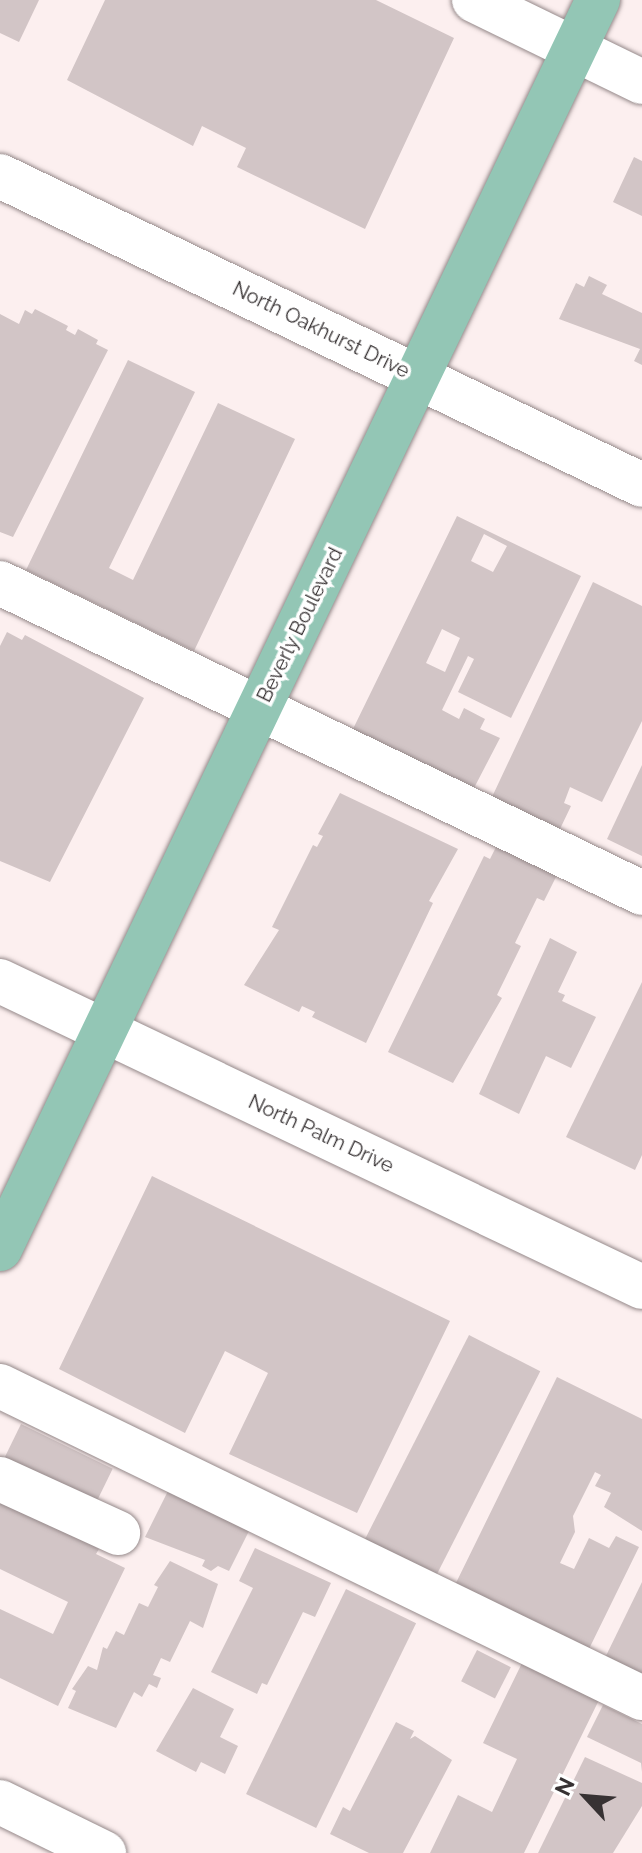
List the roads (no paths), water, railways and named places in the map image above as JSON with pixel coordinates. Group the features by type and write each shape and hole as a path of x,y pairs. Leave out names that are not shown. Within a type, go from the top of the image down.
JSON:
{"main road":[{"name":"Beverly Boulevard","path":"0,1249 420,378 598,0"}],"street":[{"path":"474,0 642,82"},
{"name":"North Oakhurst Drive","path":"0,176 642,485"},
{"path":"0,583 259,711 642,893"},
{"name":"North Palm Drive","path":"0,981 642,1287"},
{"path":"0,1386 642,1698"},
{"path":"0,1479 118,1533"},
{"path":"0,1802 104,1853"}]}
